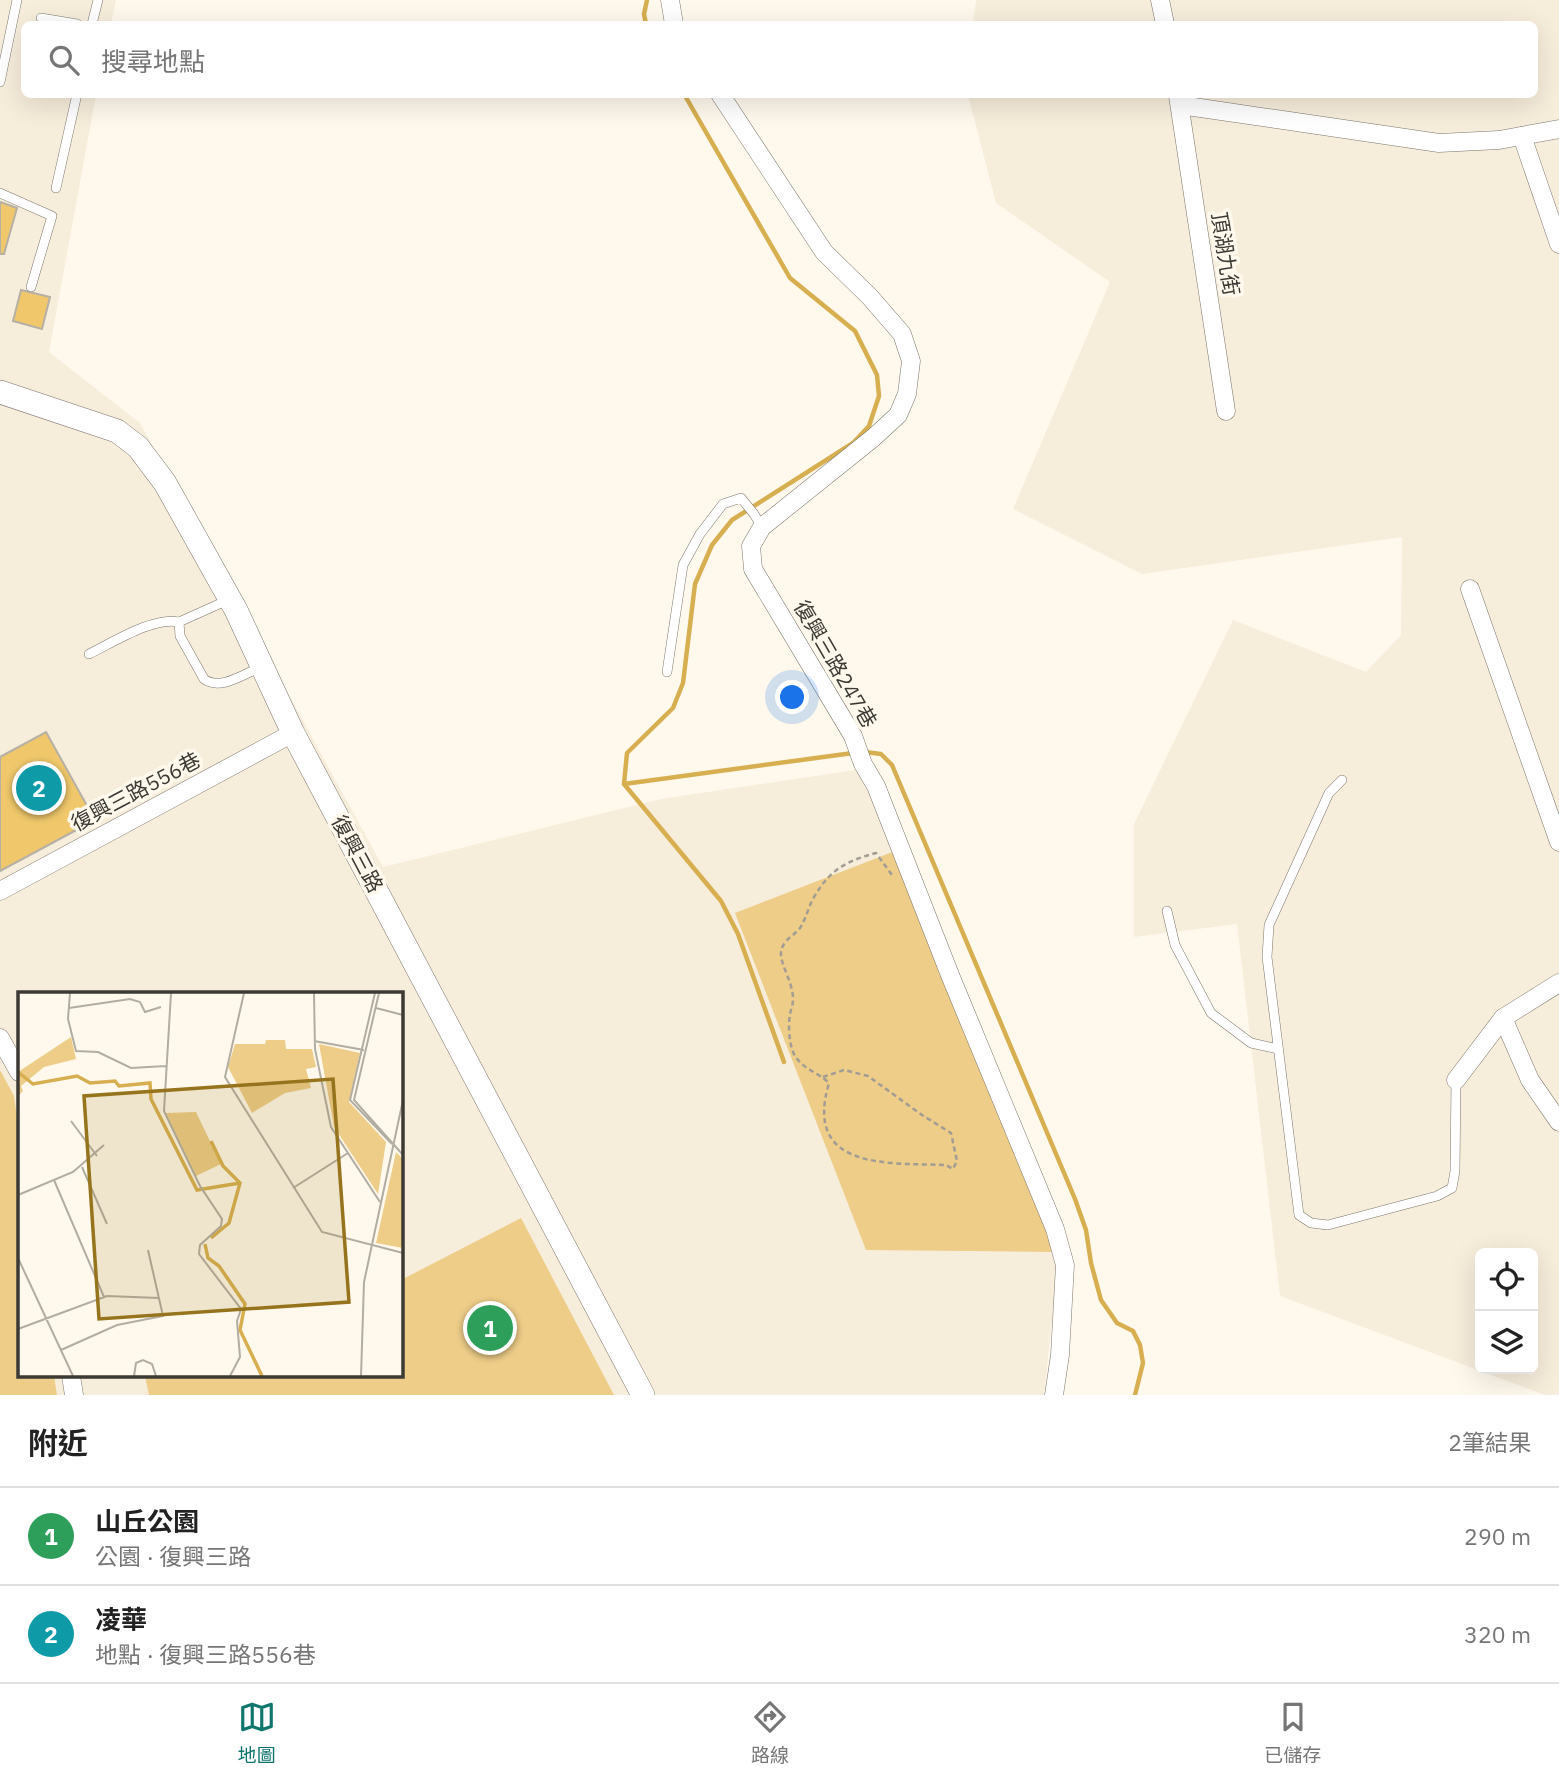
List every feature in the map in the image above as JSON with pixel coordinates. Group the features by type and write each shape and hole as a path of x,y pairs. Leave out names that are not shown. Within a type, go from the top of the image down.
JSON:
{"street":[{"path":"1160,0 1164,21"},
{"path":"670,3 673,21"},
{"path":"723,98 824,252 870,297 901,334 911,360 906,394 898,415 873,438 758,520"},
{"name":"頂湖九街","path":"1226,411 1179,99 1439,143 1499,140 1559,128"},
{"path":"1521,136 1559,244"},
{"name":"復興三路","path":"0,392 117,431 138,447 165,483 229,599 293,733 643,1395"},
{"name":"復興三路247巷","path":"758,520 751,545 753,569 853,736 863,764 876,786 950,975 1055,1229 1065,1265 1055,1395"},
{"path":"1470,589 1559,842"},
{"name":"復興三路556巷","path":"0,891 293,733"},
{"path":"1456,1080 1503,1018 1559,983"},
{"path":"1503,1018 1530,1080 1559,1122"},
{"path":"0,1038 18,1070"}],"lane":[{"path":"0,82 17,0"},
{"path":"93,21 98,0"},
{"path":"41,18 59,21"},
{"path":"56,188 76,98"},
{"path":"0,193 52,216 32,287"},
{"path":"667,672 683,565 700,534 723,504 741,498 758,520"},
{"path":"89,654 151,624 171,620 179,622 229,599"},
{"path":"179,622 180,636 209,683 220,684 262,667"},
{"path":"1342,780 1329,793 1269,925 1267,957 1299,1214 1311,1223 1328,1225 1437,1196 1452,1188 1455,1171 1456,1080"},
{"path":"1167,911 1175,946 1211,1013 1251,1043 1278,1049"}],"path":[{"path":"823,1077 844,1070 868,1076 951,1133 957,1161 953,1169 946,1165 886,1163 859,1158 841,1151 823,1122 822,1103 828,1083 823,1077 806,1069 794,1054 789,1034 794,1002 792,982 780,956 783,944 799,929 814,897 837,867 852,859 876,853 898,883"}],"shaded area":[{"path":"0,0 116,0 112,21 21,21 21,98 95,98 49,352 140,423 383,867 661,799 875,767 1061,1236 1044,1395 0,1395"},
{"path":"976,0 1559,0 1559,1395 1545,1395 1489,1374 1538,1374 1538,1248 1475,1248 1475,1369 1280,1296 1237,924 1134,937 1134,824 1233,620 1366,672 1401,635 1402,537 1142,574 1013,509 1110,282 996,203 969,98 1538,98 1538,21 973,21"},
{"path":"895,851 1048,1222 1054,1252 866,1250 735,913"},
{"path":"0,1070 14,1096 18,1125 18,1378 54,1378 57,1395 0,1395"},
{"path":"521,1218 614,1395 149,1395 145,1378 402,1378 402,1279"}],"building":[{"path":"0,202 17,208 4,254 0,254"},
{"path":"21,290 50,297 42,329 13,321"},
{"path":"46,732 95,820 0,871 0,757"}],"waterway":[{"path":"645,21 647,0"},
{"path":"686,98 790,278 855,331 877,375 879,396 869,426 853,443 732,520 712,545 695,584 683,683 673,708 627,753 624,784 721,901 738,934 784,1062"},
{"path":"865,752 881,754 892,765 1075,1199 1086,1230 1101,1300 1117,1323 1133,1331 1140,1345 1143,1363 1135,1395"},
{"path":"624,784 853,753"}],"place":[{"name":"凌華","path":"39,788"},
{"name":"山丘公園","path":"490,1328"}]}
